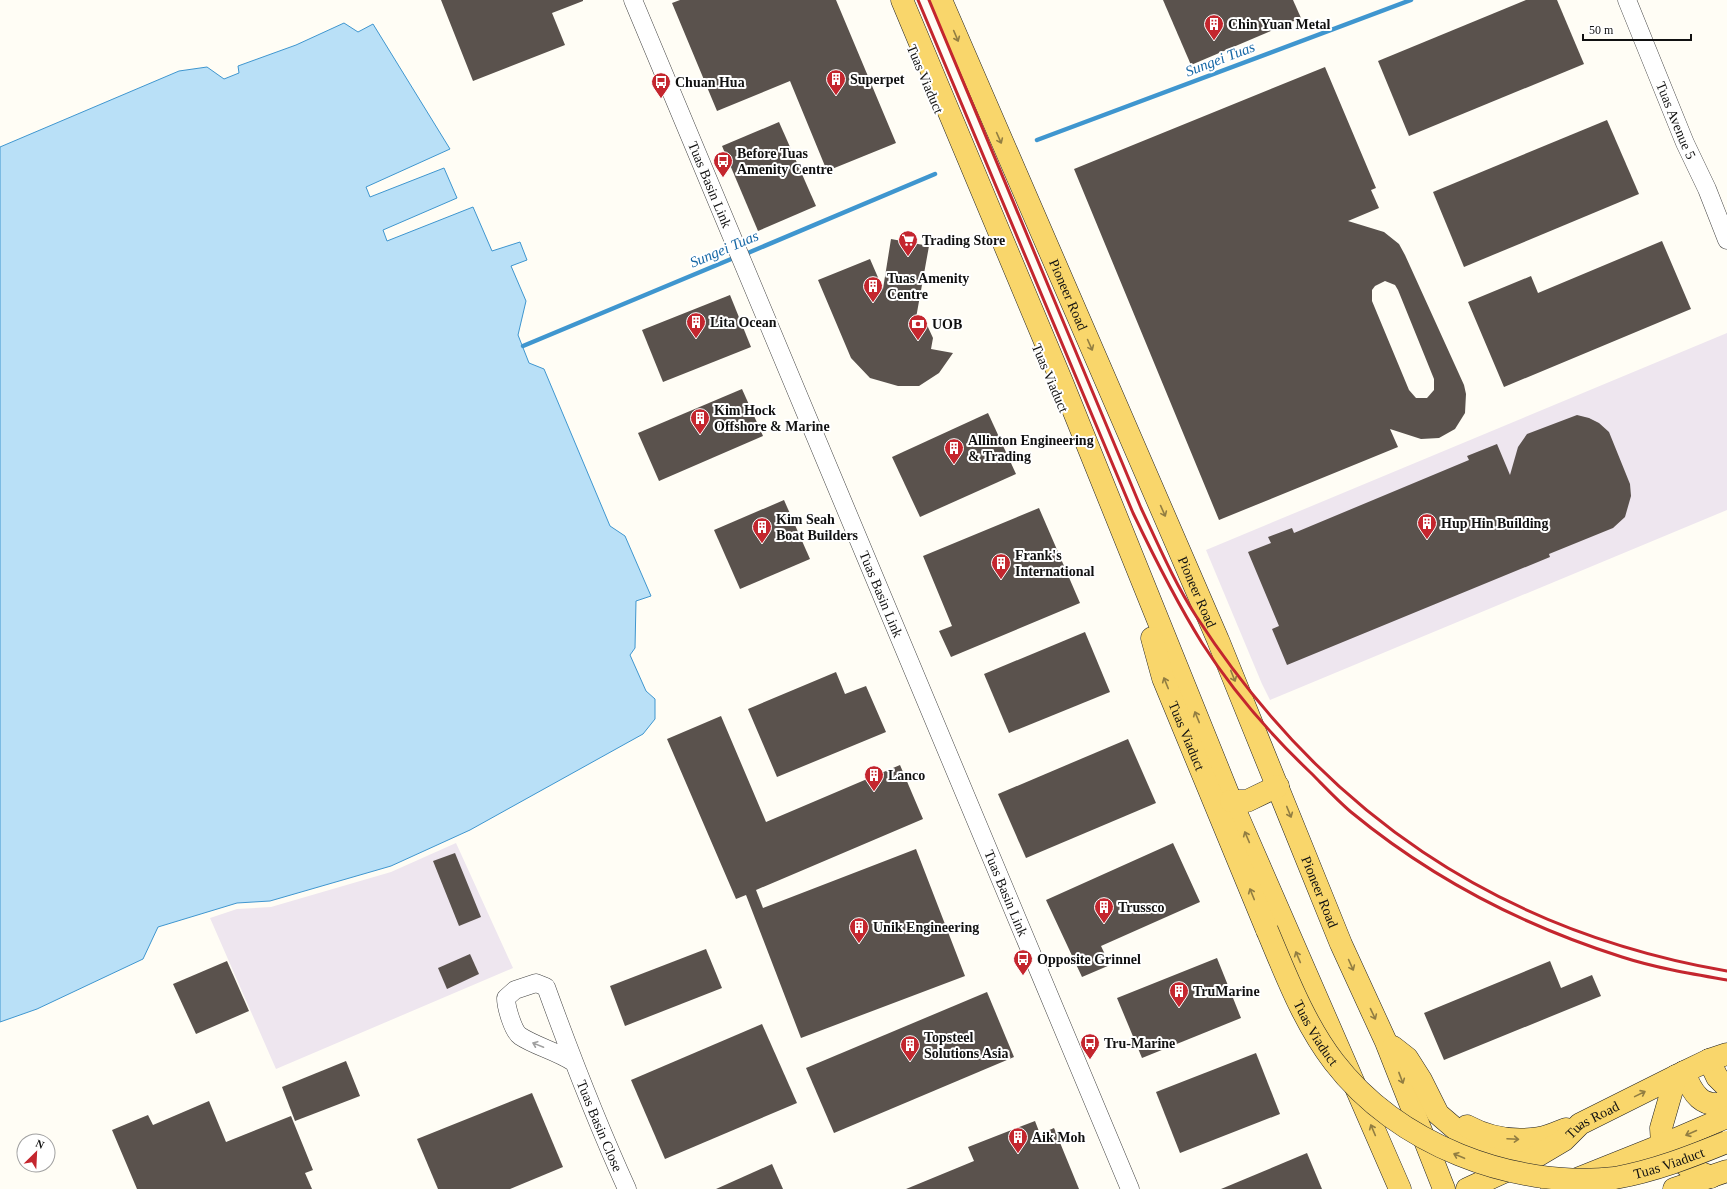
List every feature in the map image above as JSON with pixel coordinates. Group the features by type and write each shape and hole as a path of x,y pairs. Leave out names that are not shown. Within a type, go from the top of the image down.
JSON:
{"main road":[{"name":"Tuas Viaduct","path":"892,0 1137,586 1163,678 1267,930 1299,1003 1334,1062 1363,1093 1408,1129 1437,1147 1487,1168 1514,1175 1575,1180 1614,1178 1652,1170 1727,1142"},
{"path":"902,0 1064,388 1231,801 1400,1189"},
{"name":"Pioneer Road","path":"941,0 987,109 1176,541 1278,786 1341,944 1386,1042 1444,1189"},
{"path":"1231,801 1247,801 1278,786"},
{"path":"1386,1042 1407,1058 1438,1114 1479,1147 1496,1156 1510,1161 1532,1159"},
{"path":"1721,1056 1717,1077 1727,1087"},
{"name":"Tuas Road","path":"1467,1189 1532,1159 1564,1140 1580,1124 1680,1074 1721,1056"},
{"path":"1680,1074 1699,1099 1718,1105 1727,1102"},
{"path":"1680,1074 1661,1128 1662,1145 1689,1168 1719,1174"},
{"path":"1430,1098 1444,1107 1464,1124 1478,1132 1493,1137 1515,1140 1540,1138 1580,1124"},
{"path":"1552,1189 1727,1117"},
{"path":"1674,1189 1719,1174"}],"street":[{"name":"Tuas Basin Link","path":"633,0 1130,1189"},
{"name":"Tuas Avenue 5","path":"1627,0 1647,46 1685,143 1707,189 1727,240"},
{"name":"Tuas Basin Close","path":"573,1062 606,1143 627,1189"}],"shaded area":[{"path":"1727,333 1727,510 1270,700 1206,550"},
{"path":"456,843 513,968 276,1069 210,918 237,909 271,907 391,872"}],"water":[{"path":"344,23 358,32 373,24 450,149 366,187 370,197 444,168 457,198 383,230 387,241 473,207 492,251 520,242 527,260 511,266 526,301 518,335 529,363 544,369 610,526 625,536 651,596 636,601 635,648 630,655 646,691 655,699 655,719 643,734 470,830 391,866 270,901 237,903 158,927 143,959 37,1009 0,1022 0,147 179,71 207,67 224,79 239,73 238,66 296,45"}],"building":[{"path":"441,0 583,1 552,13 565,45 473,81"},
{"name":"Superpet","path":"680,0 836,0 896,143 827,171 790,81 717,111 672,3"},
{"name":"Chin Yuan Metal","path":"1163,0 1293,0 1301,18 1191,65"},
{"path":"1526,0 1557,0 1584,64 1409,136 1378,61"},
{"path":"1325,67 1376,188 1371,190 1379,208 1348,221 1384,232 1399,244 1405,255 1464,385 1466,394 1465,413 1455,429 1439,438 1421,439 1390,429 1398,447 1219,520 1074,169","holes":["1385,281 1395,285 1434,379 1434,390 1427,398 1416,398 1409,390 1372,301 1372,290 1375,286"]},
{"path":"1607,120 1639,194 1464,267 1433,192"},
{"path":"779,122 816,206 758,231 722,146"},
{"name":"Tuas Amenity Centre","path":"891,239 929,246 916,318 927,325 933,338 931,349 953,353 939,373 919,386 898,386 870,378 851,358 818,280 870,259 883,289"},
{"path":"1662,241 1691,309 1504,387 1468,302 1531,276 1538,293"},
{"name":"Lita Ocean","path":"730,295 751,347 663,382 642,330"},
{"name":"Kim Hock Offshore & Marine","path":"742,389 763,436 659,481 638,433"},
{"name":"Allinton Engineering & Trading","path":"988,413 1016,474 920,517 892,457"},
{"name":"Hup Hin Building","path":"1577,415 1589,418 1599,423 1609,432 1630,484 1631,496 1625,517 1613,528 1549,554 1550,557 1287,665 1272,629 1279,626 1248,552 1271,543 1268,537 1292,528 1294,533 1469,460 1467,456 1497,444 1510,475 1518,447 1527,434"},
{"name":"Kim Seah Boat Builders","path":"784,500 810,559 740,589 714,530"},
{"name":"Frank's International","path":"1039,508 1080,603 951,657 939,631 952,626 923,556"},
{"path":"1085,632 1110,692 1009,733 984,674"},
{"path":"836,672 845,694 866,686 886,732 777,777 748,709"},
{"path":"721,716 766,822 900,765 923,819 756,890 763,908 916,849 965,976 801,1038 746,895 736,899 667,739"},
{"path":"1128,739 1156,803 1026,858 998,794"},
{"name":"Trussco","path":"1173,843 1200,902 1101,946 1110,965 1082,977 1046,900"},
{"path":"455,853 481,917 459,926 433,861"},
{"path":"706,949 722,988 625,1026 610,986"},
{"path":"470,954 479,974 447,989 438,968"},
{"name":"TruMarine","path":"1217,958 1241,1018 1142,1058 1117,998"},
{"path":"227,961 249,1011 196,1034 173,984"},
{"path":"1550,961 1561,988 1592,975 1601,996 1444,1060 1424,1013"},
{"name":"Topsteel Solutions Asia","path":"987,992 1014,1057 834,1133 806,1068"},
{"path":"762,1024 797,1103 665,1159 631,1080"},
{"path":"1256,1053 1280,1114 1180,1153 1156,1092"},
{"path":"346,1061 360,1096 295,1121 282,1087"},
{"path":"532,1093 563,1167 510,1189 438,1189 417,1139"},
{"path":"209,1101 226,1142 291,1116 313,1170 305,1173 312,1189 137,1189 112,1130 148,1115 153,1125"},
{"name":"Aik Moh","path":"1035,1121 1040,1134 1054,1128 1079,1189 906,1189 974,1161 968,1147"},
{"path":"1307,1153 1322,1189 1221,1189"},
{"path":"772,1164 783,1189 716,1189"}],"waterway":[{"name":"Sungei Tuas","path":"1037,140 1411,0"},
{"name":"Sungei Tuas","path":"743,255 935,174"},
{"name":"Sungei Tuas","path":"523,346 736,257"}],"railway":[{"path":"918,0 1133,513 1192,627 1226,678 1252,711 1296,758 1351,812 1413,858 1446,879 1514,915 1586,945 1648,964 1727,980"},
{"path":"929,0 1141,508 1188,603 1246,686 1300,749 1359,804 1423,852 1491,893 1565,926 1643,952 1727,971"}],"place":[{"name":"Chin Yuan Metal","path":"1214,41"},
{"name":"Superpet","path":"836,96"},
{"name":"Chuan Hua","path":"661,99"},
{"name":"Before Tuas Amenity Centre","path":"723,178"},
{"name":"Trading Store","path":"908,257"},
{"name":"Tuas Amenity Centre","path":"873,303"},
{"name":"Lita Ocean","path":"696,339"},
{"name":"UOB","path":"918,341"},
{"name":"Kim Hock Offshore & Marine","path":"700,435"},
{"name":"Allinton Engineering & Trading","path":"954,465"},
{"name":"Hup Hin Building","path":"1427,540"},
{"name":"Kim Seah Boat Builders","path":"762,544"},
{"name":"Frank's International","path":"1001,580"},
{"name":"Lanco","path":"874,792"},
{"name":"Trussco","path":"1104,924"},
{"name":"Unik Engineering","path":"859,944"},
{"name":"Opposite Grinnel","path":"1023,976"},
{"name":"TruMarine","path":"1179,1008"},
{"name":"Tru-Marine","path":"1090,1060"},
{"name":"Topsteel Solutions Asia","path":"910,1062"},
{"name":"Aik Moh","path":"1018,1154"}]}
